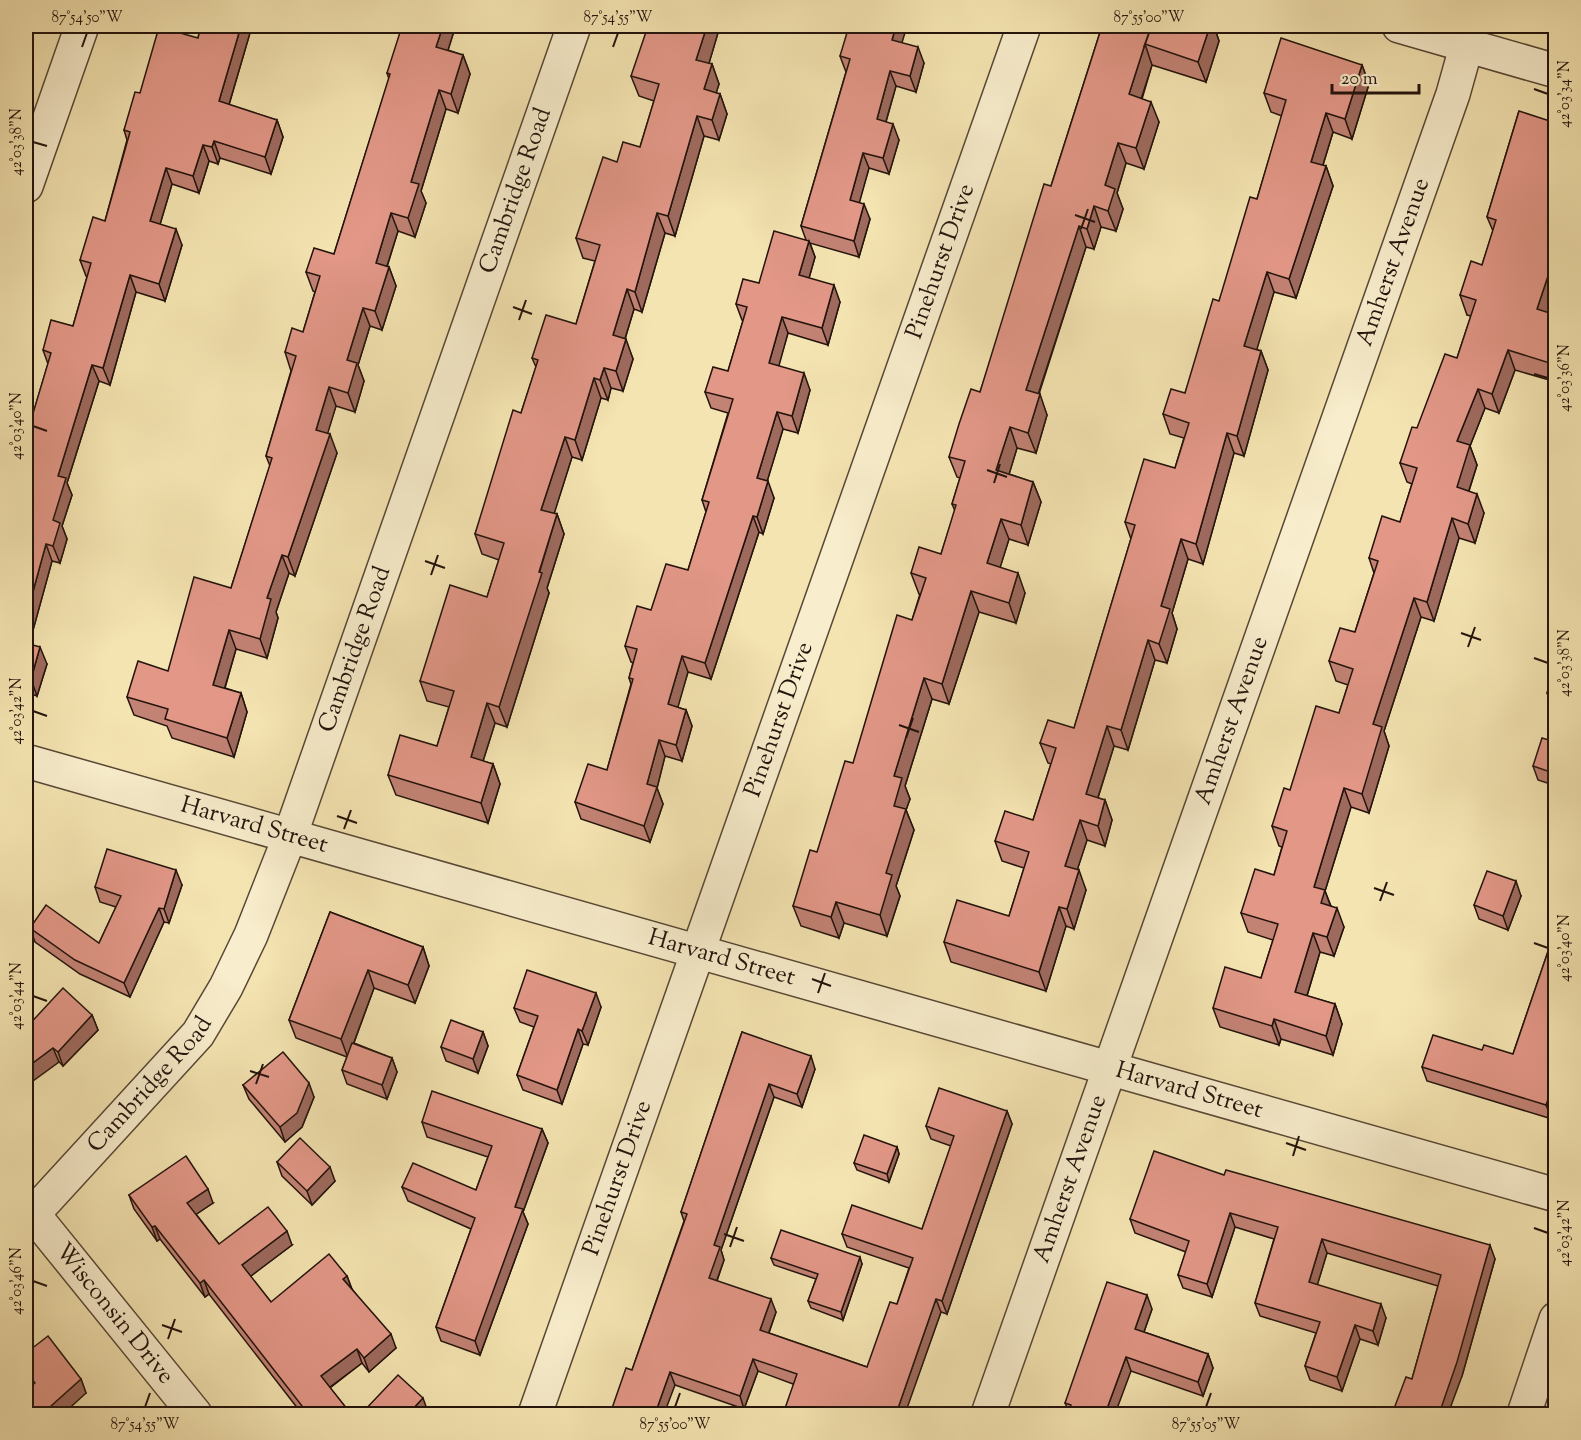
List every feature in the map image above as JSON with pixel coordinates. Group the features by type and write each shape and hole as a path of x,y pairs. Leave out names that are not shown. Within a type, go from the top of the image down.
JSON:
{"street":[{"path":"26,186 82,26"},
{"name":"Cambridge Road","path":"33,1214 198,1034 226,987 251,935 290,836 574,26"},
{"name":"Pinehurst Drive","path":"535,1414 699,954 1024,26"},
{"path":"1399,26 1469,35 1556,71"},
{"name":"Amherst Avenue","path":"988,1414 1445,116 1469,35"},
{"name":"Harvard Street","path":"26,761 699,954 1556,1195"},
{"name":"Wisconsin Drive","path":"33,1214 195,1414"},
{"path":"1524,1414 1556,1319"}],"building":[{"path":"201,26 241,26 219,101 277,120 265,157 214,141 212,147 203,145 193,176 166,168 150,221 176,229 159,284 130,275 103,368 92,365 58,476 66,478 53,520 60,523 53,546 46,544 26,617 26,437 51,353 43,350 51,320 73,326 91,263 80,260 93,217 105,221 130,132 124,130 135,92 140,93 159,27 198,38"},
{"path":"402,26 443,26 436,47 463,55 451,94 439,90 411,182 419,184 408,218 391,213 376,263 389,267 375,311 363,308 347,360 357,363 348,393 329,387 316,430 330,434 288,557 282,555 267,598 271,599 260,639 229,630 213,685 241,693 227,738 165,719 168,709 127,697 138,661 168,671 194,577 231,588 272,458 266,456 296,356 285,352 292,328 303,332 320,276 306,272 314,248 334,254 390,74 387,73"},
{"path":"648,26 707,26 696,60 712,64 704,89 720,94 712,120 697,116 668,216 657,213 635,292 627,289 613,335 626,339 616,371 604,368 600,380 594,378 575,440 565,437 541,510 557,514 539,572 542,573 499,707 487,703 471,757 493,764 481,803 388,775 400,735 437,746 454,691 420,681 450,585 487,597 504,543 475,534 513,410 521,413 538,360 532,358 546,315 576,324 600,245 576,238 603,157 617,162 623,142 640,147 659,84 631,76"},
{"path":"849,26 896,26 892,40 918,47 910,76 890,71 877,119 893,124 883,158 863,153 850,200 864,204 854,241 801,226 850,59 840,56"},
{"path":"1102,26 1210,26 1198,62 1145,44 1129,94 1151,102 1136,148 1118,143 1105,185 1115,189 1108,211 1094,206 1087,229 1079,226 1026,390 1040,394 1028,433 1010,427 996,470 1033,482 1021,525 1001,519 987,563 1018,573 1009,603 971,591 942,684 924,678 894,776 902,778 894,806 906,809 886,873 892,875 880,915 836,902 831,917 793,906 810,850 817,852 845,761 853,763 897,615 912,620 926,578 911,573 919,547 941,554 956,505 952,504 965,461 949,457 959,424 971,389 980,392 1044,184 1051,186"},
{"path":"1281,38 1362,65 1345,119 1326,113 1311,162 1326,166 1289,279 1267,272 1244,346 1261,351 1237,436 1227,433 1196,544 1181,539 1161,606 1170,609 1159,644 1148,640 1121,730 1107,726 1086,794 1105,800 1098,826 1080,820 1065,866 1079,870 1067,909 1059,907 1039,972 944,942 957,900 1009,916 1029,852 995,841 1005,811 1033,820 1056,748 1040,743 1048,720 1074,728 1135,525 1125,522 1144,459 1175,468 1189,423 1163,414 1171,389 1185,393 1213,299 1219,301 1250,197 1257,199 1286,100 1264,93"},
{"path":"1519,111 1556,123 1554,140 1556,140 1556,252 1537,309 1556,315 1556,365 1508,350 1492,394 1478,389 1457,441 1470,445 1457,487 1477,494 1468,524 1452,518 1427,602 1414,598 1373,724 1382,727 1362,794 1344,788 1314,887 1325,890 1321,903 1337,908 1327,937 1313,933 1295,992 1335,1004 1326,1036 1274,1019 1272,1026 1213,1008 1225,967 1261,978 1278,924 1241,913 1255,869 1274,875 1287,831 1272,826 1284,788 1290,790 1316,706 1339,713 1353,669 1329,661 1340,628 1355,632 1378,561 1369,558 1382,516 1400,522 1417,468 1400,463 1412,427 1417,428 1445,354 1457,358 1476,300 1460,295 1471,261 1482,265 1496,220 1487,217"},
{"path":"774,231 809,241 799,275 834,285 822,328 782,317 769,363 804,373 792,416 777,412 757,478 768,481 757,517 753,516 705,663 682,656 668,704 686,710 676,745 659,740 647,784 657,787 644,826 575,802 588,764 607,770 633,679 629,678 637,649 625,646 637,606 651,610 666,564 688,570 709,502 702,500 733,399 705,392 713,367 728,371 747,307 736,304 743,279 759,283"},
{"path":"26,643 40,647 31,679 26,677"},
{"path":"1556,670 1556,696 1547,693"},
{"path":"1542,738 1556,742 1556,774 1533,766"},
{"path":"107,849 176,870 164,909 159,908 124,983 75,960 30,928 46,905 99,943 121,896 95,887"},
{"path":"1487,871 1516,881 1503,916 1474,905"},
{"path":"330,912 423,947 408,985 368,970 341,1039 289,1020"},
{"path":"1556,928 1556,1058 1552,1067 1556,1068 1556,1078 1546,1105 1422,1067 1433,1035 1482,1050 1484,1045 1513,1054"},
{"path":"527,970 596,993 582,1031 578,1029 557,1090 517,1075 538,1016 514,1008"},
{"path":"63,988 92,1015 58,1052 53,1048 26,1068 26,1028"},
{"path":"451,1020 483,1032 473,1059 441,1047"},
{"path":"742,1032 811,1056 797,1094 769,1084 714,1245 720,1247 709,1278 771,1299 760,1330 867,1367 890,1302 897,1304 913,1258 842,1234 852,1205 922,1229 954,1136 926,1126 939,1088 1007,1111 942,1301 936,1299 896,1414 783,1414 797,1374 753,1359 740,1396 670,1372 655,1414 610,1414 626,1368 632,1370 687,1214 681,1212"},
{"path":"352,1043 392,1058 382,1085 342,1070"},
{"path":"283,1052 309,1083 297,1113 280,1127 243,1085"},
{"path":"432,1091 542,1129 515,1207 523,1209 475,1341 436,1327 475,1218 402,1187 413,1163 476,1190 492,1146 422,1122"},
{"path":"864,1135 897,1147 887,1174 854,1163"},
{"path":"300,1138 330,1167 307,1191 277,1162"},
{"path":"1154,1151 1224,1175 1226,1170 1490,1245 1457,1362 1439,1414 1392,1414 1406,1377 1412,1379 1441,1275 1322,1239 1309,1282 1381,1304 1373,1331 1355,1325 1337,1377 1305,1366 1320,1322 1255,1303 1278,1227 1230,1213 1207,1284 1178,1275 1189,1241 1130,1219"},
{"path":"186,1156 208,1189 187,1203 219,1244 268,1207 287,1231 242,1265 271,1302 329,1254 347,1276 343,1279 391,1334 364,1358 357,1349 321,1376 351,1414 302,1414 306,1411 204,1280 200,1283 155,1226 152,1227 129,1195"},
{"path":"781,1230 860,1257 841,1312 808,1301 818,1274 771,1258"},
{"path":"1107,1282 1147,1295 1135,1329 1208,1354 1198,1382 1126,1357 1105,1414 1068,1414 1071,1405 1065,1403"},
{"path":"48,1336 81,1379 42,1414 26,1414 26,1391 35,1383 26,1371 26,1353"},
{"path":"398,1375 423,1398 408,1414 361,1414"}]}
